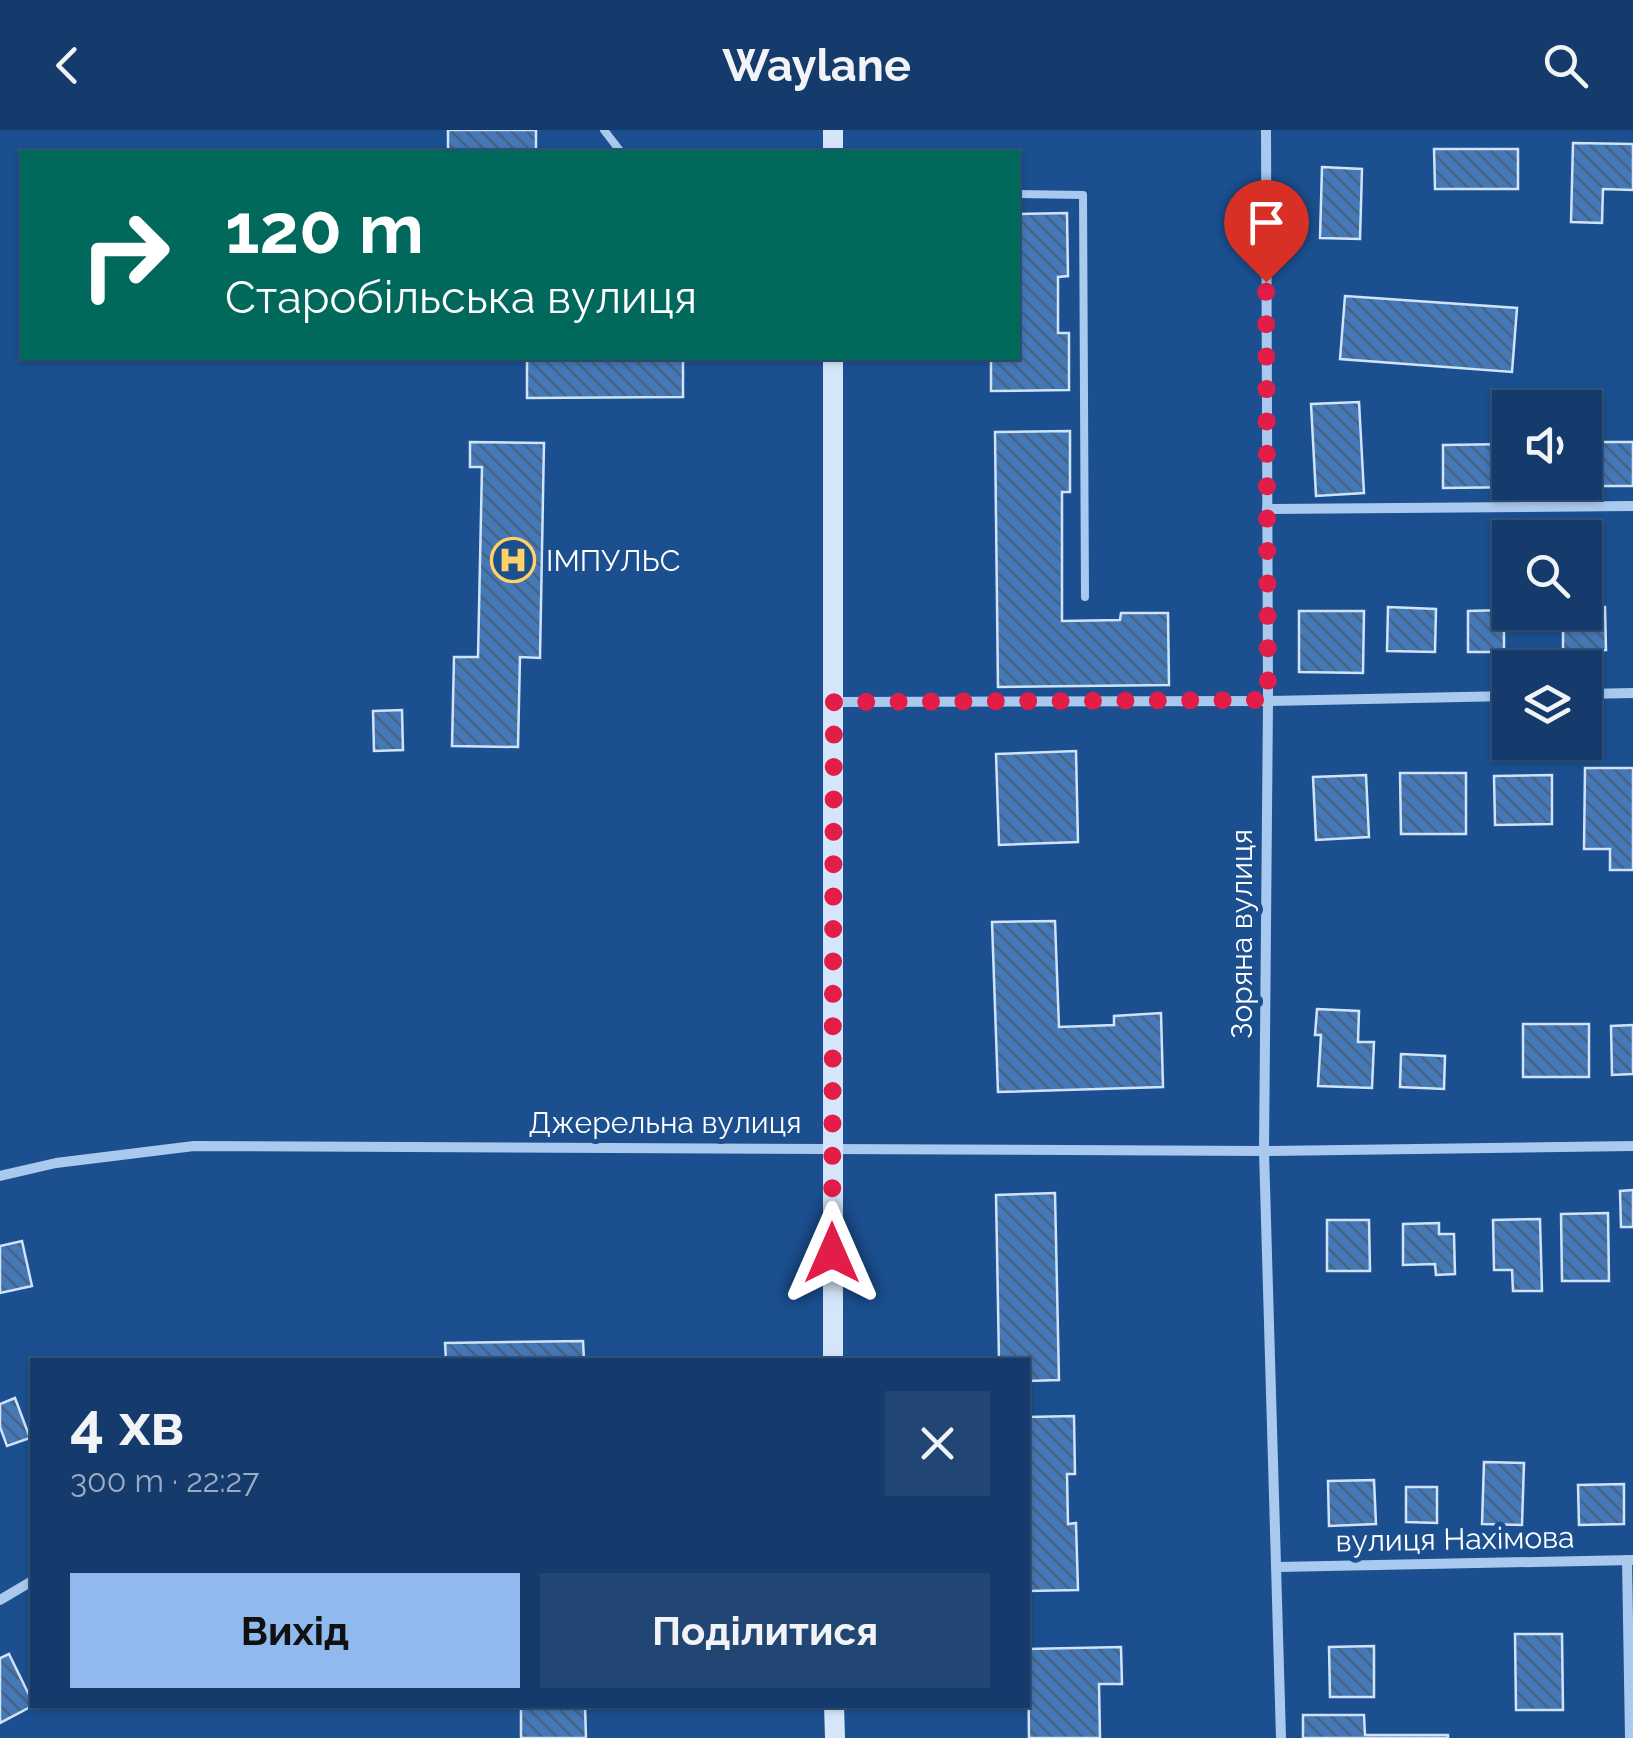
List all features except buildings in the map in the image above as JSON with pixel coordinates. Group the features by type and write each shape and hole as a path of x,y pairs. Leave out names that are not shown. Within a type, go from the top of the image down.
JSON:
{"main road":[{"path":"833,360 833,1358"},
{"path":"834,1708 834,1738"}],"street":[{"name":"Зоряна вулиця","path":"1266,130 1268,700 1264,1151 1281,1738"},
{"path":"1267,509 1633,506"},
{"path":"1602,694 1633,693"},
{"path":"834,702 1492,696"},
{"name":"Джерельна вулиця","path":"0,1176 56,1163 194,1146 1264,1151 1633,1146"},
{"path":"1630,1560 1630,1738"},
{"name":"вулиця Нахімова","path":"1278,1567 1630,1560"},
{"path":"0,1600 30,1582"}],"lane":[{"path":"604,130 619,150"},
{"path":"1020,194 1083,195 1085,598"}],"place":[{"name":"ІМПУЛЬС","path":"513,560"}],"route":[{"path":"832,1253 834,702 1268,700 1266,282"}]}
